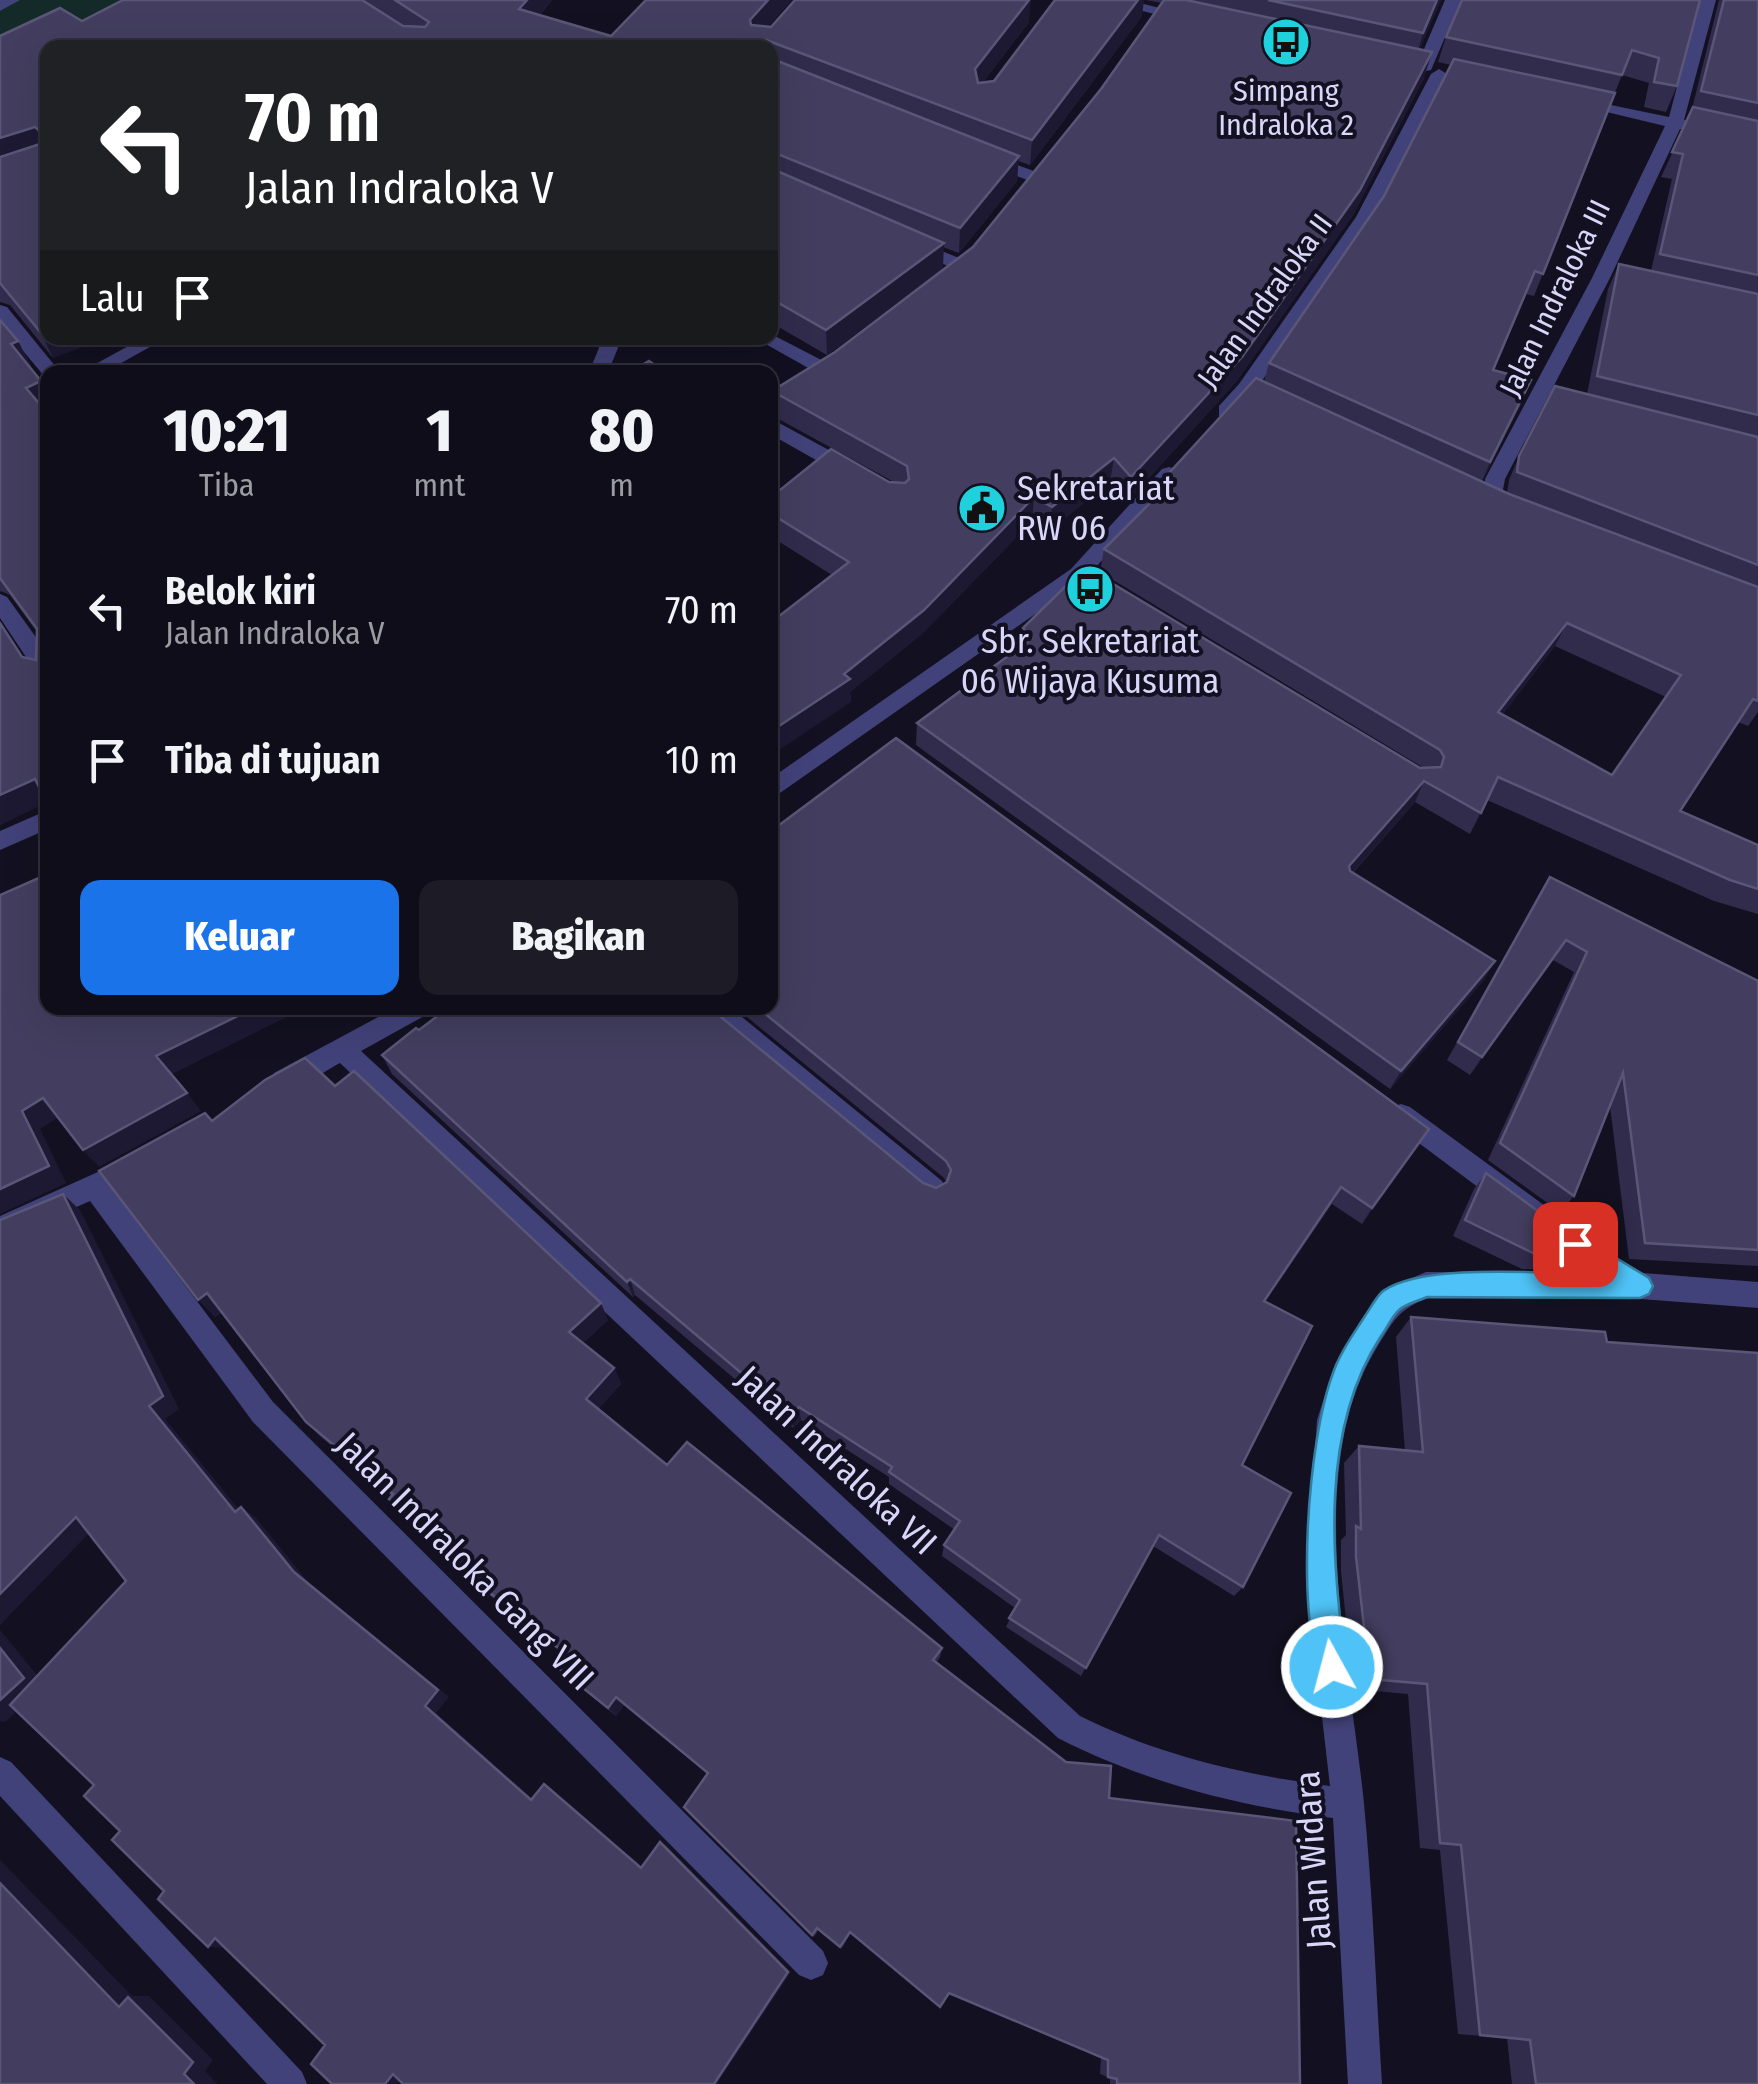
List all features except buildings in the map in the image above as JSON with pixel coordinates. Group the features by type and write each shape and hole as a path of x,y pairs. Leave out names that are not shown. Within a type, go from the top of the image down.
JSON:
{"street":[{"path":"0,6 12,0"},
{"path":"1106,0 1132,2 1215,24"},
{"name":"Jalan Indraloka II","path":"1207,432 1255,393 1365,217 1441,74 1452,0"},
{"name":"Jalan Indraloka III","path":"1492,500 1495,479 1549,402 1610,279 1682,108 1708,0"},
{"path":"1146,27 1158,11"},
{"path":"1404,66 1441,74"},
{"path":"1557,98 1758,140"},
{"path":"965,150 1033,178"},
{"path":"898,238 961,265"},
{"path":"0,311 46,365"},
{"path":"105,365 144,345"},
{"path":"778,345 827,369"},
{"path":"778,430 866,480"},
{"path":"778,786 873,730 1084,578 1182,460"},
{"path":"0,602 40,660"},
{"path":"0,841 40,823"},
{"path":"259,1094 404,1015"},
{"path":"722,1015 933,1189"},
{"name":"Jalan Indraloka VII","path":"341,1048 1068,1728 1108,1748 1273,1796 1348,1804"},
{"path":"1384,1103 1606,1267 1640,1286"},
{"path":"0,1229 128,1168"},
{"name":"Jalan Indraloka Gang VIII","path":"95,1187 264,1412 811,1963"},
{"name":"Jalan Widara","path":"1365,2084 1348,1804 1321,1579 1322,1507 1331,1420 1345,1374 1390,1300 1426,1286 1640,1286 1758,1295"},
{"path":"0,1774 290,2084"}],"green space":[{"path":"0,0 145,0 60,40 40,40 40,49 0,68"}],"place":[{"name":"Simpang Indraloka 2","path":"1286,42"},
{"name":"Sekretariat RW 06","path":"982,508"},
{"name":"Sbr. Sekretariat 06 Wijaya Kusuma","path":"1090,589"}],"route":[{"path":"1332,1667 1321,1579 1326,1462 1331,1420 1345,1374 1362,1343 1390,1300 1426,1286 1640,1286 1575,1244"}]}
